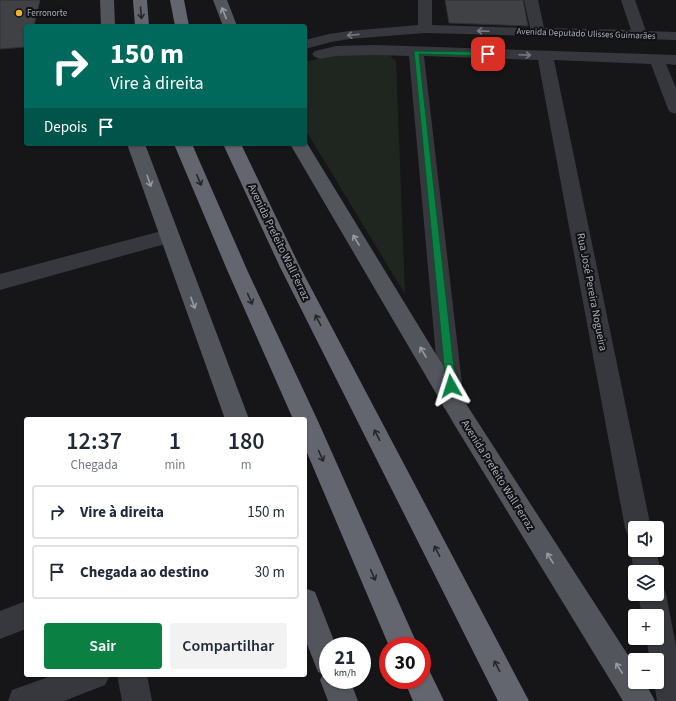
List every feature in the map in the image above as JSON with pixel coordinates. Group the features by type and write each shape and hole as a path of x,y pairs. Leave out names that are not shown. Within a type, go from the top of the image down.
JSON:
{"highway":[{"path":"140,0 142,24"},
{"path":"177,0 182,24"},
{"path":"184,146 238,272 304,417"},
{"name":"Avenida Prefeito Wall Ferraz","path":"233,146 290,267 514,701"},
{"path":"307,425 400,637"},
{"path":"423,689 428,701"}],"main road":[{"path":"107,0 108,24"},
{"path":"220,0 229,24"},
{"path":"137,146 235,417"},
{"name":"Avenida Prefeito Wall Ferraz","path":"300,146 452,401 640,701"},
{"path":"307,607 319,639"},
{"path":"338,689 343,701"}],"street":[{"path":"425,0 425,29"},
{"path":"531,0 538,32"},
{"path":"628,0 640,35"},
{"name":"Avenida Deputado Ulisses Guimarães","path":"307,44 329,38 382,31 425,29 676,36"},
{"path":"376,50 374,43 375,39 382,31"},
{"path":"307,58 336,51 376,50 676,60"},
{"path":"416,52 452,401"},
{"name":"Rua José Pereira Nogueira","path":"545,56 637,521"},
{"path":"656,60 676,109"},
{"path":"0,282 169,236"},
{"path":"0,625 24,616"},
{"path":"661,645 672,701"},
{"path":"24,701 90,677"},
{"path":"132,677 137,701"}],"shaded area":[{"path":"386,52 396,61 405,294 307,132 307,62 325,57"}],"building":[{"name":"Ferronorte","path":"0,0 40,0 34,24 24,24 24,47 0,49"},
{"path":"445,0 523,0 528,26 449,23"}],"place":[{"name":"Ferronorte","path":"19,13"}],"route":[{"path":"451,386 416,52 488,54"}]}
